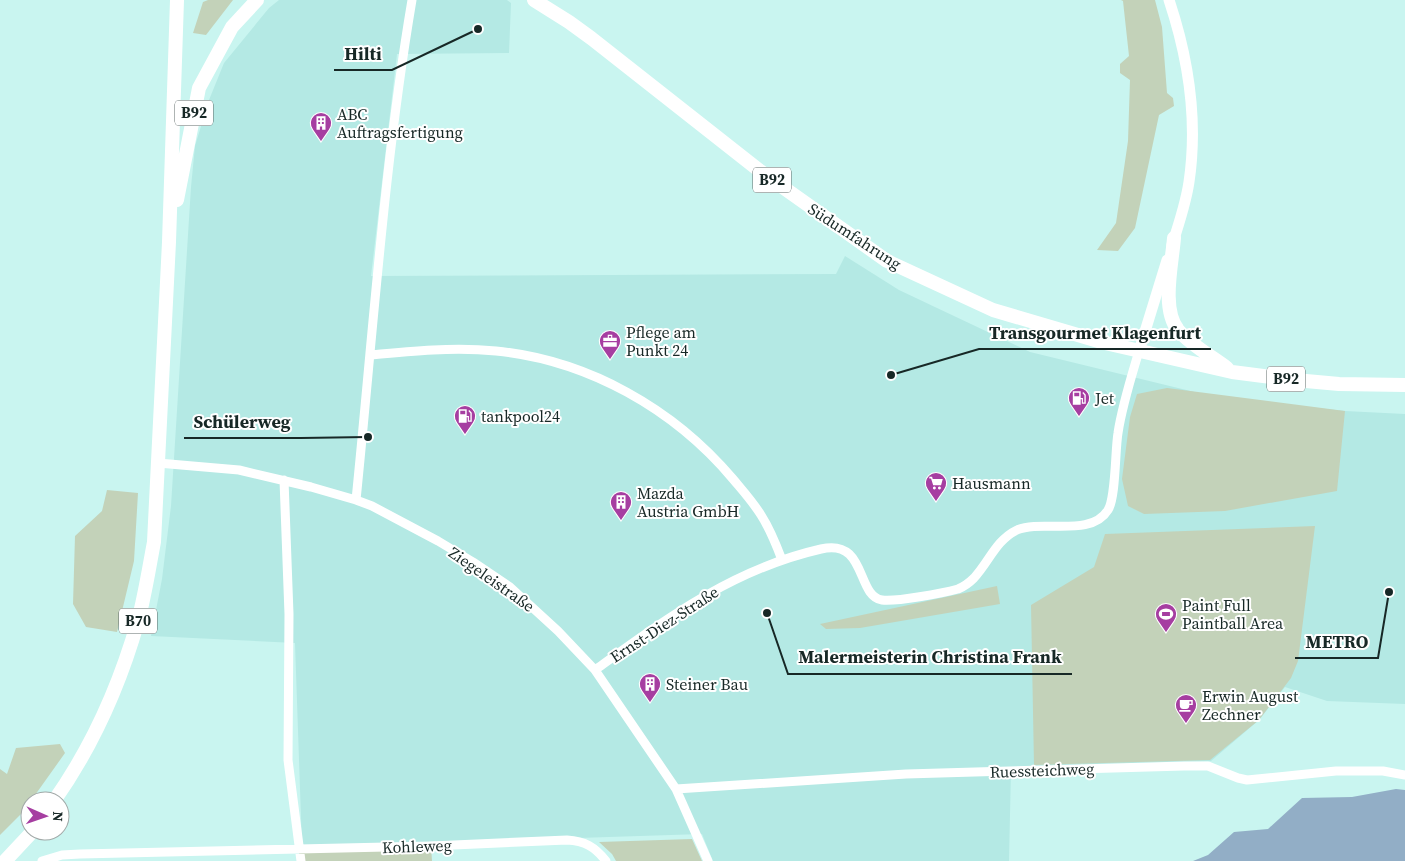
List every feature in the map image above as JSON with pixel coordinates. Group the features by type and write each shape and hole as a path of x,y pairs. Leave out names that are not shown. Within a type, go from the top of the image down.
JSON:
{"main road":[{"name":"B70","path":"61,791 70,779 111,697 138,620 148,580 154,542 169,242 177,0"},
{"name":"B92","path":"169,242 199,88 232,27 257,0"},
{"name":"Südumfahrung","path":"534,0 591,38 760,171 886,261 993,310 1139,351"},
{"path":"1139,351 1189,183 1192,152 1189,82 1178,27 1169,0"},
{"path":"1174,238 1169,291 1173,320 1178,329 1188,339 1232,372"},
{"name":"B92","path":"1139,351 1232,372 1339,384 1405,385"},
{"path":"5,861 24,841"}],"street":[{"path":"356,500 384,217 404,50 412,0"},
{"path":"371,355 454,349 518,354 576,370 635,396 684,429 706,448 724,468 760,514 782,560"},
{"name":"Ernst-Diez-Straße","path":"594,670 688,605 731,582 782,560 823,548 840,549 854,557 870,593 881,600 913,598 960,588 974,578 1002,541 1019,529 1085,524 1098,519 1108,510 1112,499 1118,433 1139,351"},
{"name":"Ziegeleistraße","path":"158,464 239,470 356,500 372,506 438,541 510,587 558,631 594,670 676,790 708,861"},
{"path":"284,480 289,614 288,760 301,861"},
{"name":"Ruessteichweg","path":"676,790 902,774 1184,766 1208,766 1246,780 1336,771 1383,771 1405,775"},
{"name":"Kohleweg","path":"42,861 62,855 80,854 431,846 567,840 588,844 606,861"}],"shaded area":[{"path":"279,0 507,0 511,3 509,53 397,54 371,276 836,274 845,256 899,290 1030,352 1215,397 1345,411 1405,414 1405,704 1327,701 1285,687 1259,720 1211,761 1011,768 1009,861 713,861 702,834 302,847 295,643 151,636 162,579 171,506 195,146 209,100 224,63 269,8"},
{"path":"1396,789 1405,790 1405,861 1193,861 1208,855 1234,832 1268,829 1302,798 1352,797"}],"green space":[{"path":"208,0 233,0 206,35 193,33 203,2"},
{"path":"1121,0 1155,0 1162,27 1167,93 1173,98 1174,106 1159,115 1135,228 1118,251 1097,250 1116,223 1128,141 1130,80 1120,73 1120,64 1129,56 1123,1"},
{"path":"1167,388 1345,411 1337,491 1225,511 1144,514 1128,506 1122,479 1130,417 1137,394"},
{"path":"107,490 138,493 134,561 117,632 86,627 73,604 75,536 102,511"},
{"name":"Paint Full Paintball Area","path":"1315,526 1298,661 1291,678 1259,720 1210,760 1034,765 1031,605 1094,567 1105,534"},
{"path":"997,586 1000,604 860,628 826,629 820,624"},
{"path":"60,744 65,753 38,791 20,791 20,815 0,835 0,769 7,774 16,748"},
{"path":"692,839 702,861 616,861 612,854 599,842"},
{"path":"431,846 432,861 301,861 298,849"}],"place":[{"name":"Hilti","path":"478,29"},
{"name":"ABC Auftragsfertigung","path":"321,142"},
{"name":"Pflege am Punkt 24","path":"610,360"},
{"name":"Transgourmet Klagenfurt","path":"891,375"},
{"name":"Jet","path":"1079,417"},
{"name":"tankpool24","path":"465,435"},
{"name":"Schülerweg","path":"368,437"},
{"name":"Hausmann","path":"936,502"},
{"name":"Mazda Austria GmbH","path":"621,521"},
{"name":"METRO","path":"1389,592"},
{"name":"Malermeisterin Christina Frank","path":"767,613"},
{"name":"Paint Full Paintball Area","path":"1166,633"},
{"name":"Steiner Bau","path":"650,703"},
{"name":"Erwin August Zechner","path":"1186,724"}]}
